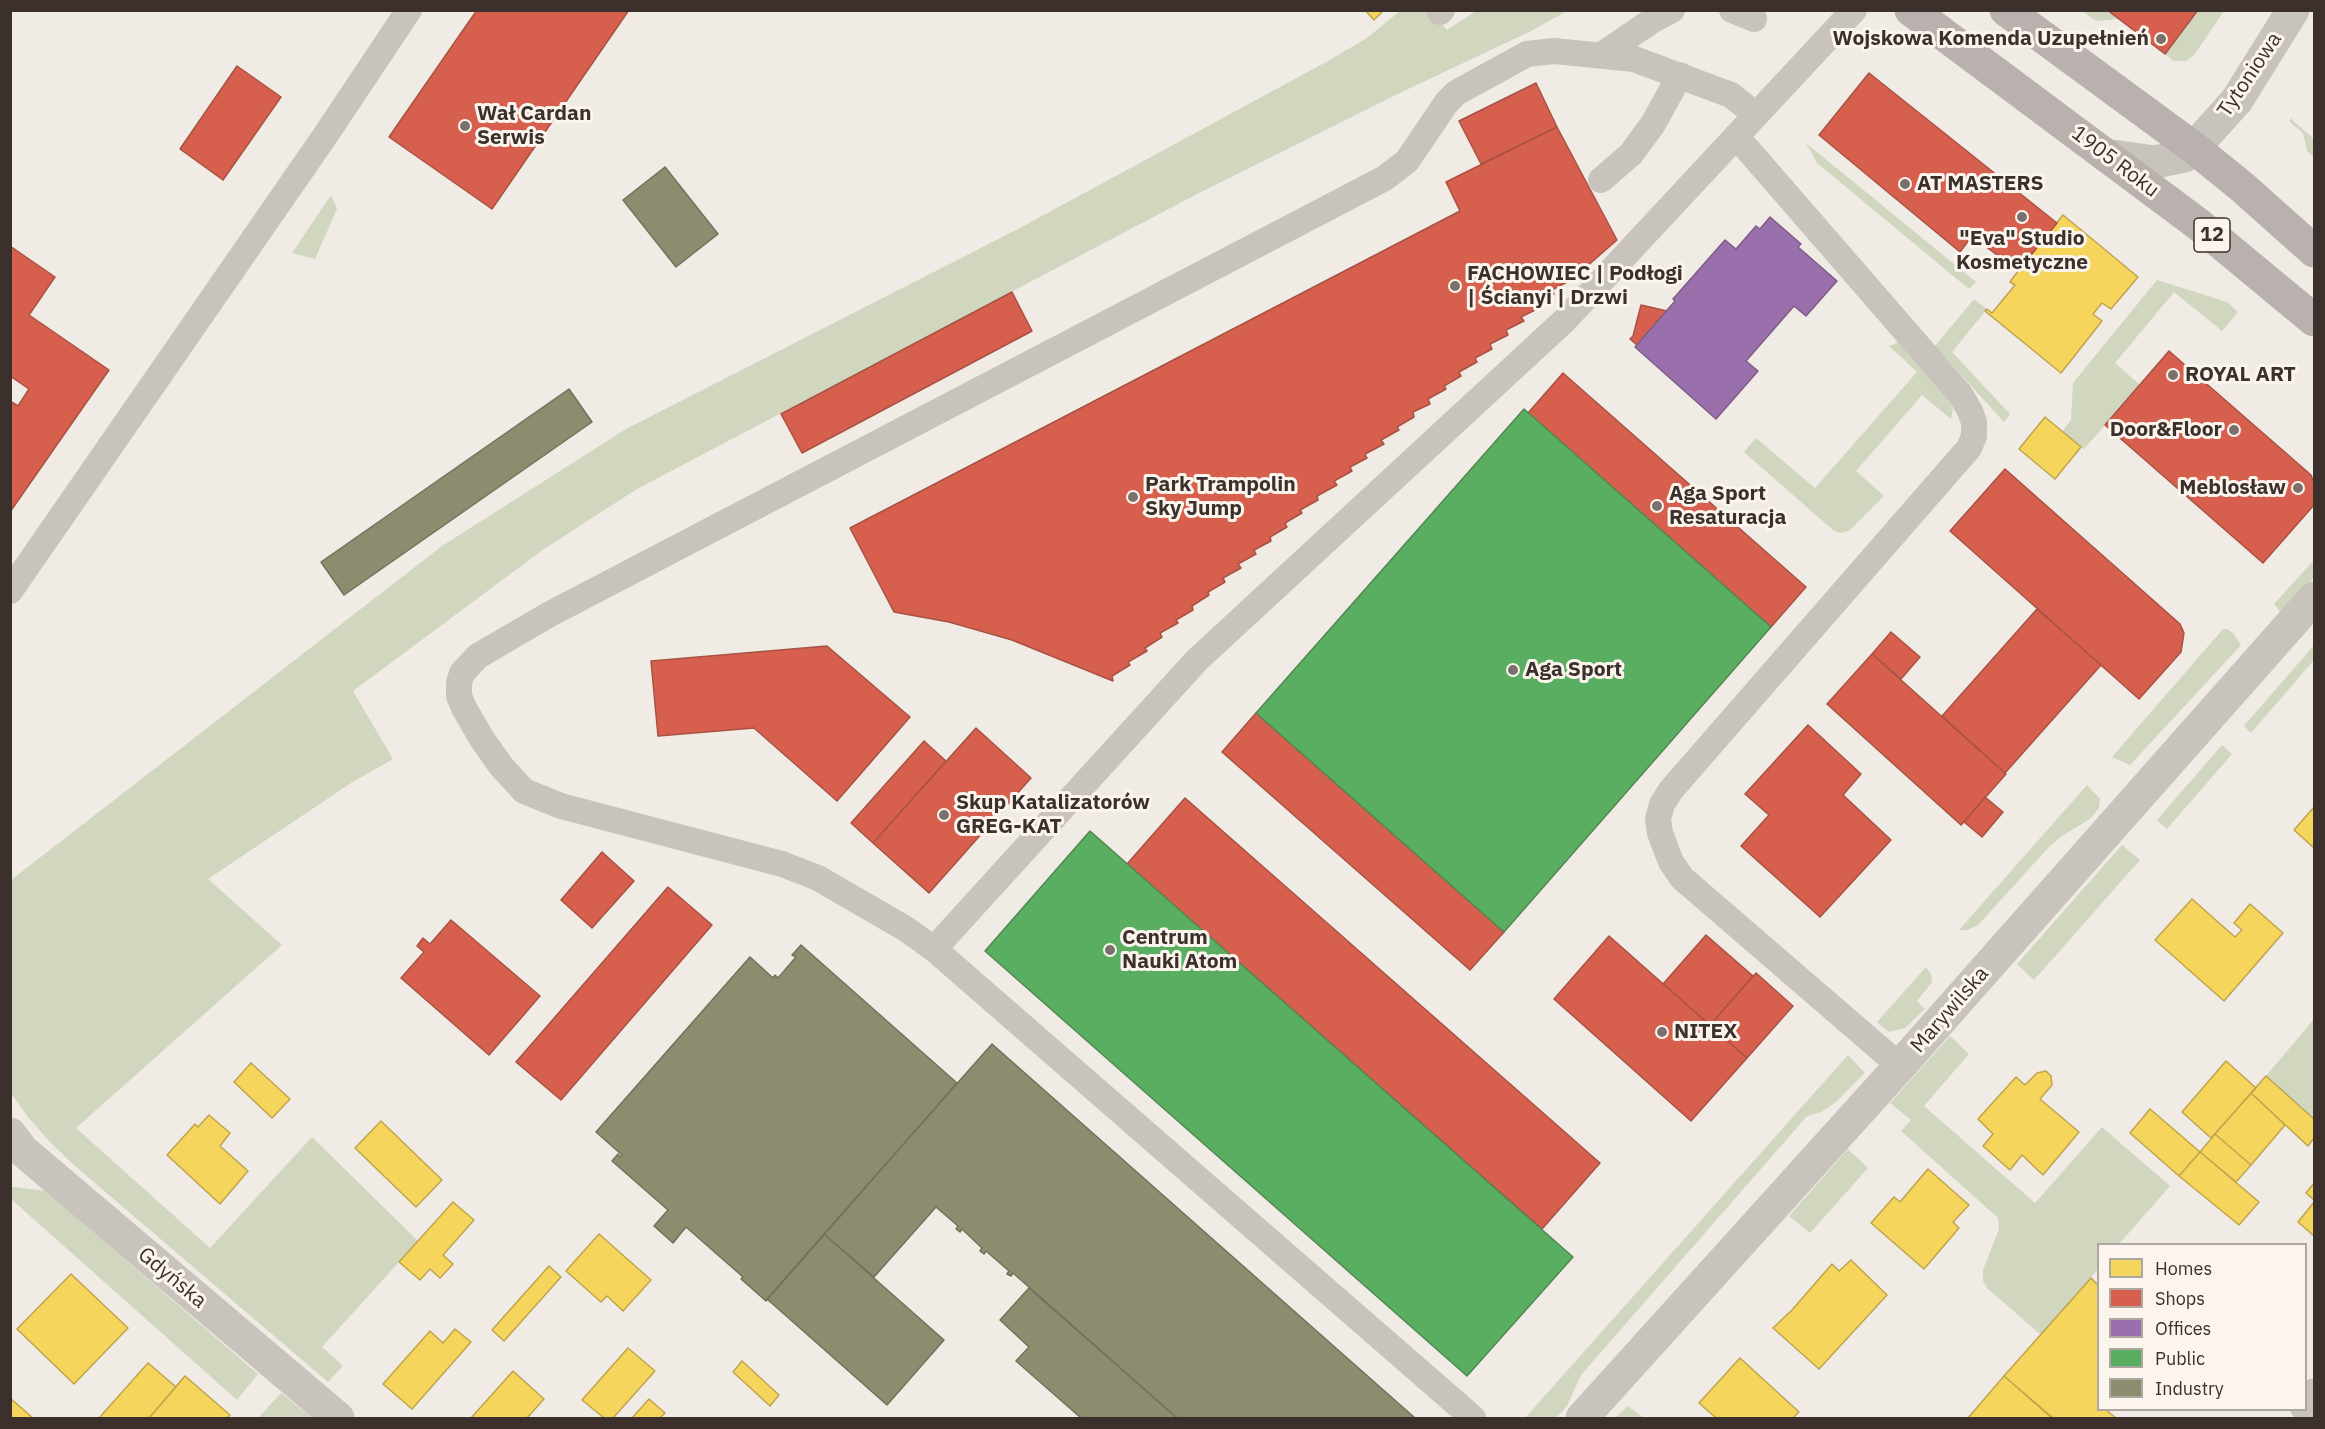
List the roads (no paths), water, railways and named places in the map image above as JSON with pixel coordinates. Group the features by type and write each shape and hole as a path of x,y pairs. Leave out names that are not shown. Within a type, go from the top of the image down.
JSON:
{"main road":[{"name":"1905 Roku","path":"1911,10 2198,224 2314,320"},
{"name":"12","path":"2006,10 2194,148 2314,251"}],"street":[{"name":"Tytoniowa","path":"2105,155 2155,162 2184,156 2237,100 2293,10"},
{"name":"Marywilska","path":"1582,1419 1900,1066 2314,598"},
{"name":"Gdyńska","path":"14,1147 338,1419"}],"lane":[{"path":"10,591 327,133 409,10"},
{"path":"1604,54 1653,20 1672,10"},
{"path":"934,949 1197,660 1565,320 1854,10"},
{"path":"1473,1419 934,949 906,929 818,878 782,864 561,806 524,791 501,766 464,708 459,696 462,673 470,663 490,648 550,614 1385,178 1407,161 1447,102 1466,86 1527,54 1554,51 1604,54 1634,59 1731,94 1756,116"},
{"path":"1601,180 1631,154 1653,124 1680,75"},
{"path":"1736,136 1960,393 1974,422 1974,436 1969,448 1671,790 1662,804 1658,819 1660,833 1671,862 1682,878 1900,1066"}],"place":[{"name":"Wojskowa Komenda Uzupełnień","path":"2161,39"},
{"name":"Wał Cardan Serwis","path":"465,126"},
{"name":"AT MASTERS","path":"1905,184"},
{"name":"\"Eva\" Studio Kosmetyczne","path":"2022,217"},
{"name":"FACHOWIEC | Podłogi | Ścianyi | Drzwi","path":"1455,286"},
{"name":"ROYAL ART","path":"2173,375"},
{"name":"Door&Floor","path":"2234,430"},
{"name":"Meblosław","path":"2298,488"},
{"name":"Park Trampolin Sky Jump","path":"1133,497"},
{"name":"Aga Sport Resaturacja","path":"1657,506"},
{"name":"Aga Sport","path":"1513,670"},
{"name":"Skup Katalizatorów GREG-KAT","path":"944,815"},
{"name":"Centrum Nauki Atom","path":"1110,950"},
{"name":"NITEX","path":"1662,1032"}]}
